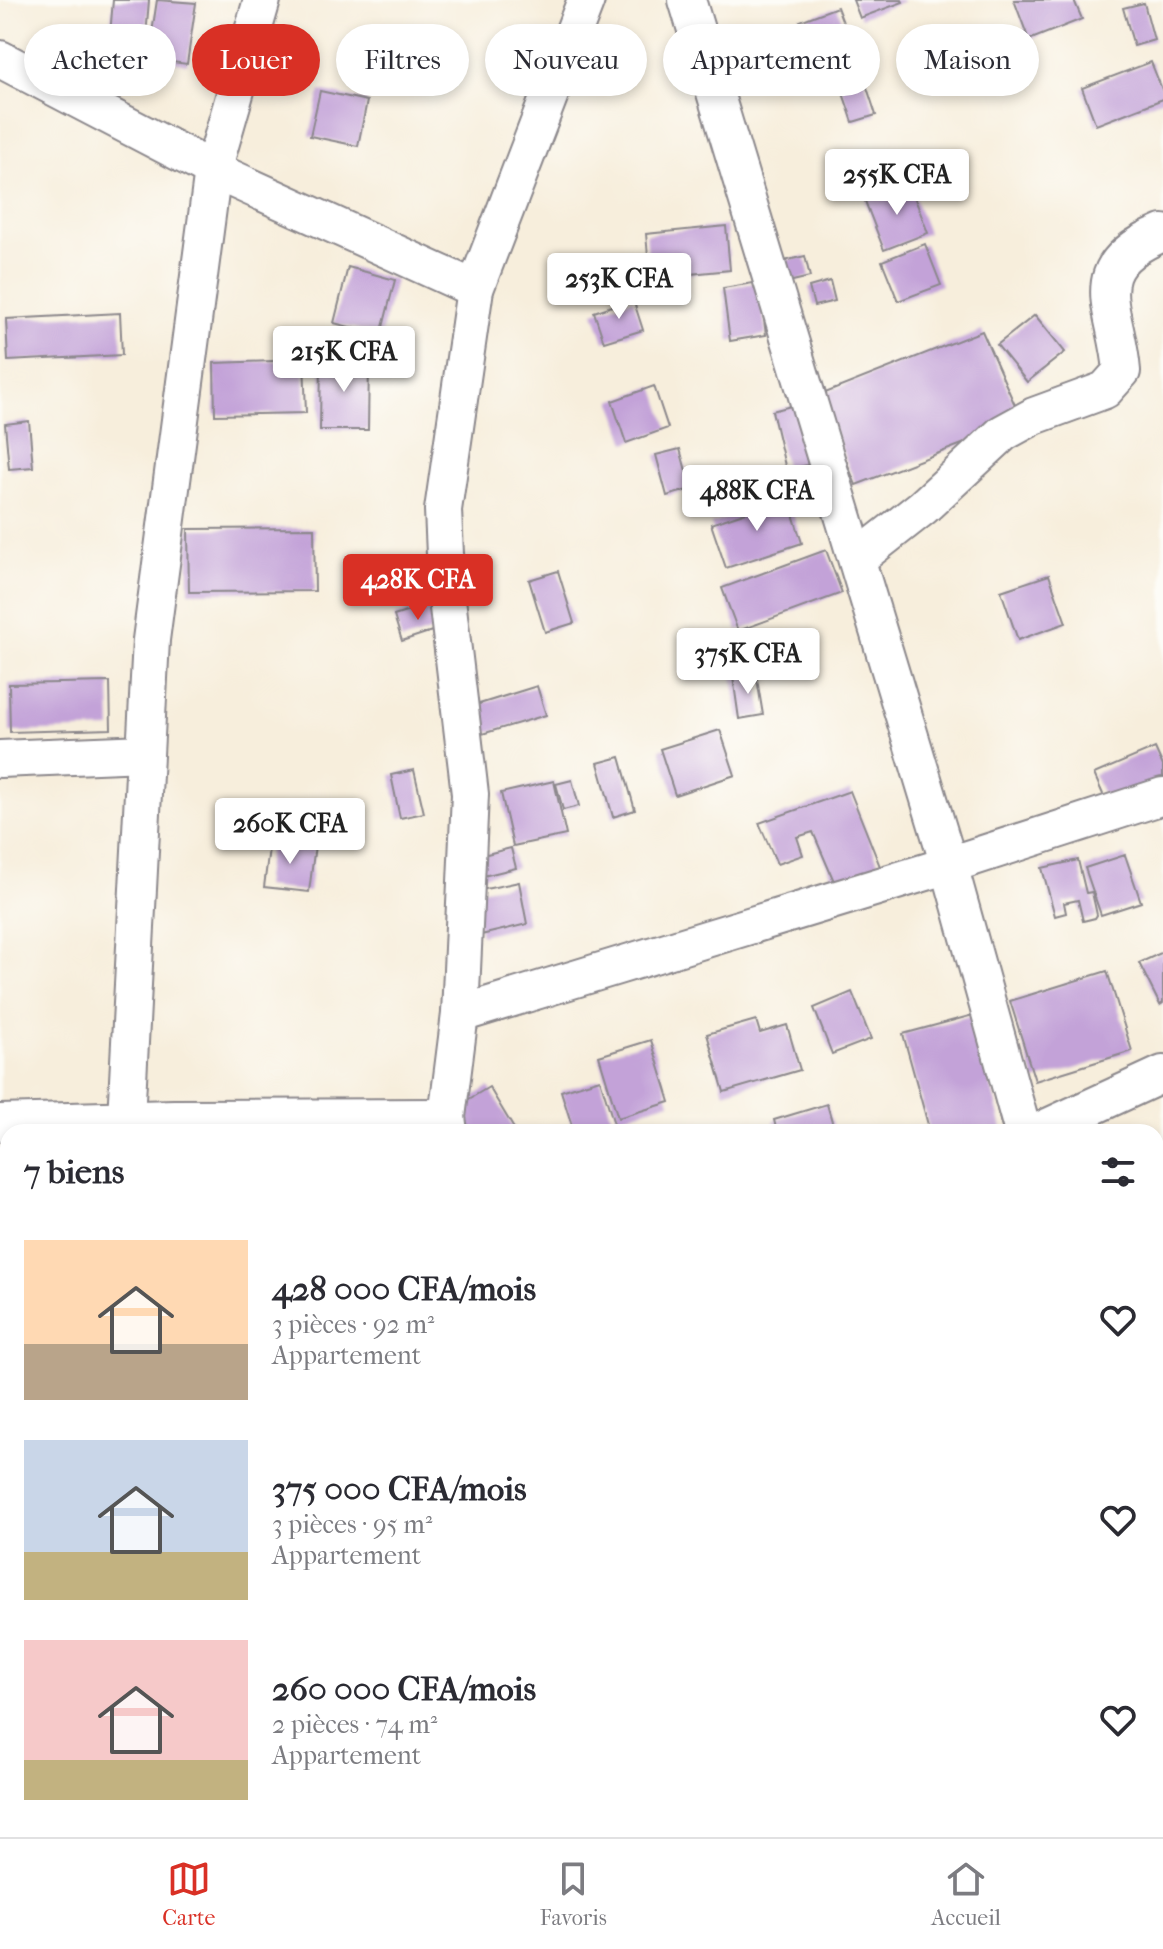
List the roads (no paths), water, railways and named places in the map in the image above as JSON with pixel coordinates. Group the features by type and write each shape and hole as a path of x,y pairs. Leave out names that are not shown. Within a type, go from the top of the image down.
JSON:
{"street":[{"path":"126,1119 151,640 213,170 262,0"},
{"path":"448,1124 460,1014 470,794 447,599 443,510 475,289 586,0"},
{"path":"687,0 949,865 1021,1124"},
{"path":"0,59 213,170 475,289"},
{"path":"857,559 923,507 1003,433 1034,416 1105,390 1122,371 1120,346 1108,308 1107,285 1118,263 1141,243 1163,233"},
{"path":"0,759 145,753"},
{"path":"460,1014 949,865 1163,796"},
{"path":"1054,1124 1163,1074"},
{"path":"0,1123 126,1119 166,1124"}]}
